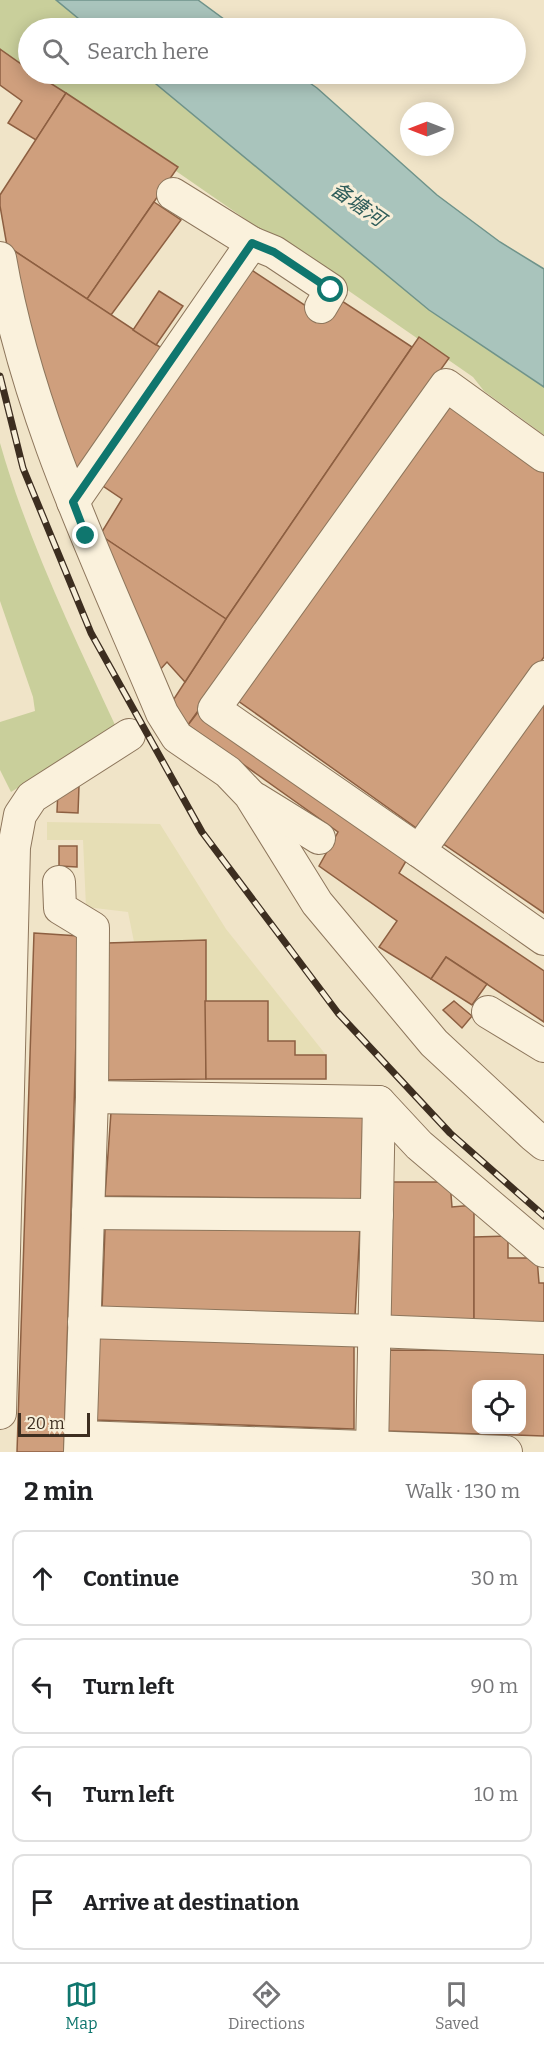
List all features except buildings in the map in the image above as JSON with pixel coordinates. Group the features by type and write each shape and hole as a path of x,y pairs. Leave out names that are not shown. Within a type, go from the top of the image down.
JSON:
{"street":[{"path":"173,194 252,243 274,252 331,290 321,307"},
{"path":"73,502 252,243"},
{"path":"0,258 21,354 46,435 159,715 177,737 228,772 250,795 316,903 434,1042 489,1095 544,1143"},
{"path":"544,456 446,385 214,709 544,939"},
{"path":"419,851 544,677"},
{"path":"0,1413 7,835 32,797 129,735"},
{"path":"250,795 319,838"},
{"path":"59,882 60,908 93,928 92,1097 80,1445 506,1452"},
{"path":"488,1012 544,1046"},
{"path":"92,1097 379,1102 419,1145 544,1251"},
{"path":"372,1450 379,1102"},
{"path":"88,1213 377,1215"},
{"path":"84,1322 544,1338"}],"shaded area":[{"path":"47,822 160,824 226,929 326,1055 295,1055 268,1041 267,1001 205,1001 205,940 134,942 128,912 86,907 83,840 47,840"}],"green space":[{"path":"0,0 56,0 78,18 18,18 18,62 0,49"},
{"path":"50,84 156,84 429,310 544,387 544,435 484,391 473,377"},
{"path":"0,443 11,480 38,551 116,727 11,792 0,770 0,722 35,711 33,697 0,601"}],"water":[{"path":"56,0 198,0 222,18 78,18"},
{"name":"备塘河","path":"156,84 311,84 317,88 437,195 500,242 544,269 544,387 429,310"}],"railway":[{"path":"0,376 23,468 91,633 202,832 338,1013 450,1133 544,1216"}],"route":[{"path":"86,536 73,502 252,243 274,252 331,290"}]}
